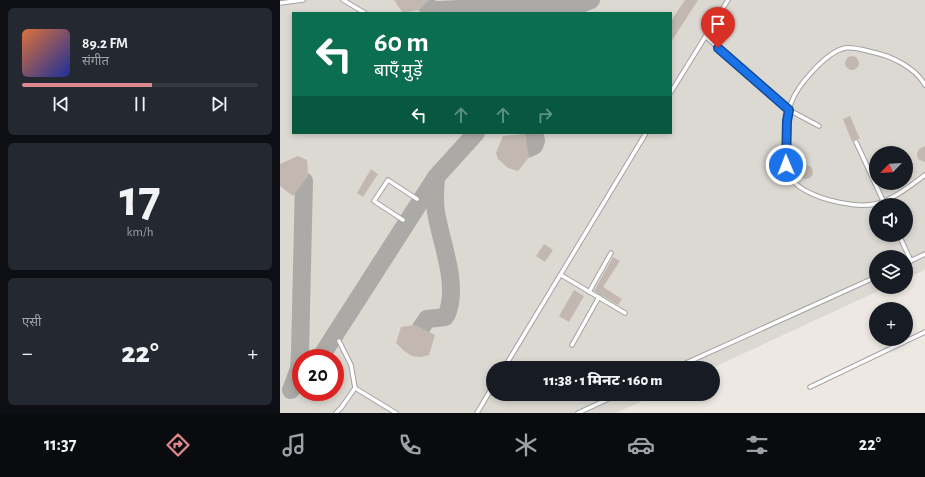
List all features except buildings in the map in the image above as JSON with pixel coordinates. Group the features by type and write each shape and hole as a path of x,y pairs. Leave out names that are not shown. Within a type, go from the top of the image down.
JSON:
{"lane":[{"path":"280,3 303,0"},
{"path":"343,0 363,12"},
{"path":"672,90 728,0"},
{"path":"706,37 789,110 819,126"},
{"path":"869,204 833,201 812,194 798,186 790,176 786,165 787,121 789,110 797,91 816,68 834,52 845,48 876,53 903,64 913,71 925,85"},
{"path":"508,361 645,134"},
{"path":"856,142 882,198"},
{"path":"890,198 925,175"},
{"path":"403,220 374,201 388,180 417,199"},
{"path":"589,292 611,253"},
{"path":"913,260 925,254"},
{"path":"561,275 625,313"},
{"path":"690,361 869,280"},
{"path":"572,345 599,298"},
{"path":"810,387 925,332"},
{"path":"336,413 355,388 351,365 339,341"},
{"path":"355,388 396,413"},
{"path":"477,413 486,398"},
{"path":"578,413 604,401"}],"shaded area":[{"path":"280,0 925,0 925,270 913,275 913,250 869,250 869,294 872,294 720,364 720,361 486,361 486,401 643,401 616,413 280,413"}],"taxiway":[{"path":"425,4 433,10 438,10 583,3 591,0"},
{"path":"326,349 436,177 475,134"},
{"path":"527,149 534,146 536,141 534,134"},
{"path":"421,328 427,319 445,317 450,302 451,290 448,263 435,208 436,178"},
{"path":"291,390 299,369 304,181"}],"route":[{"path":"718,48 789,110 787,121 786,165"}]}
